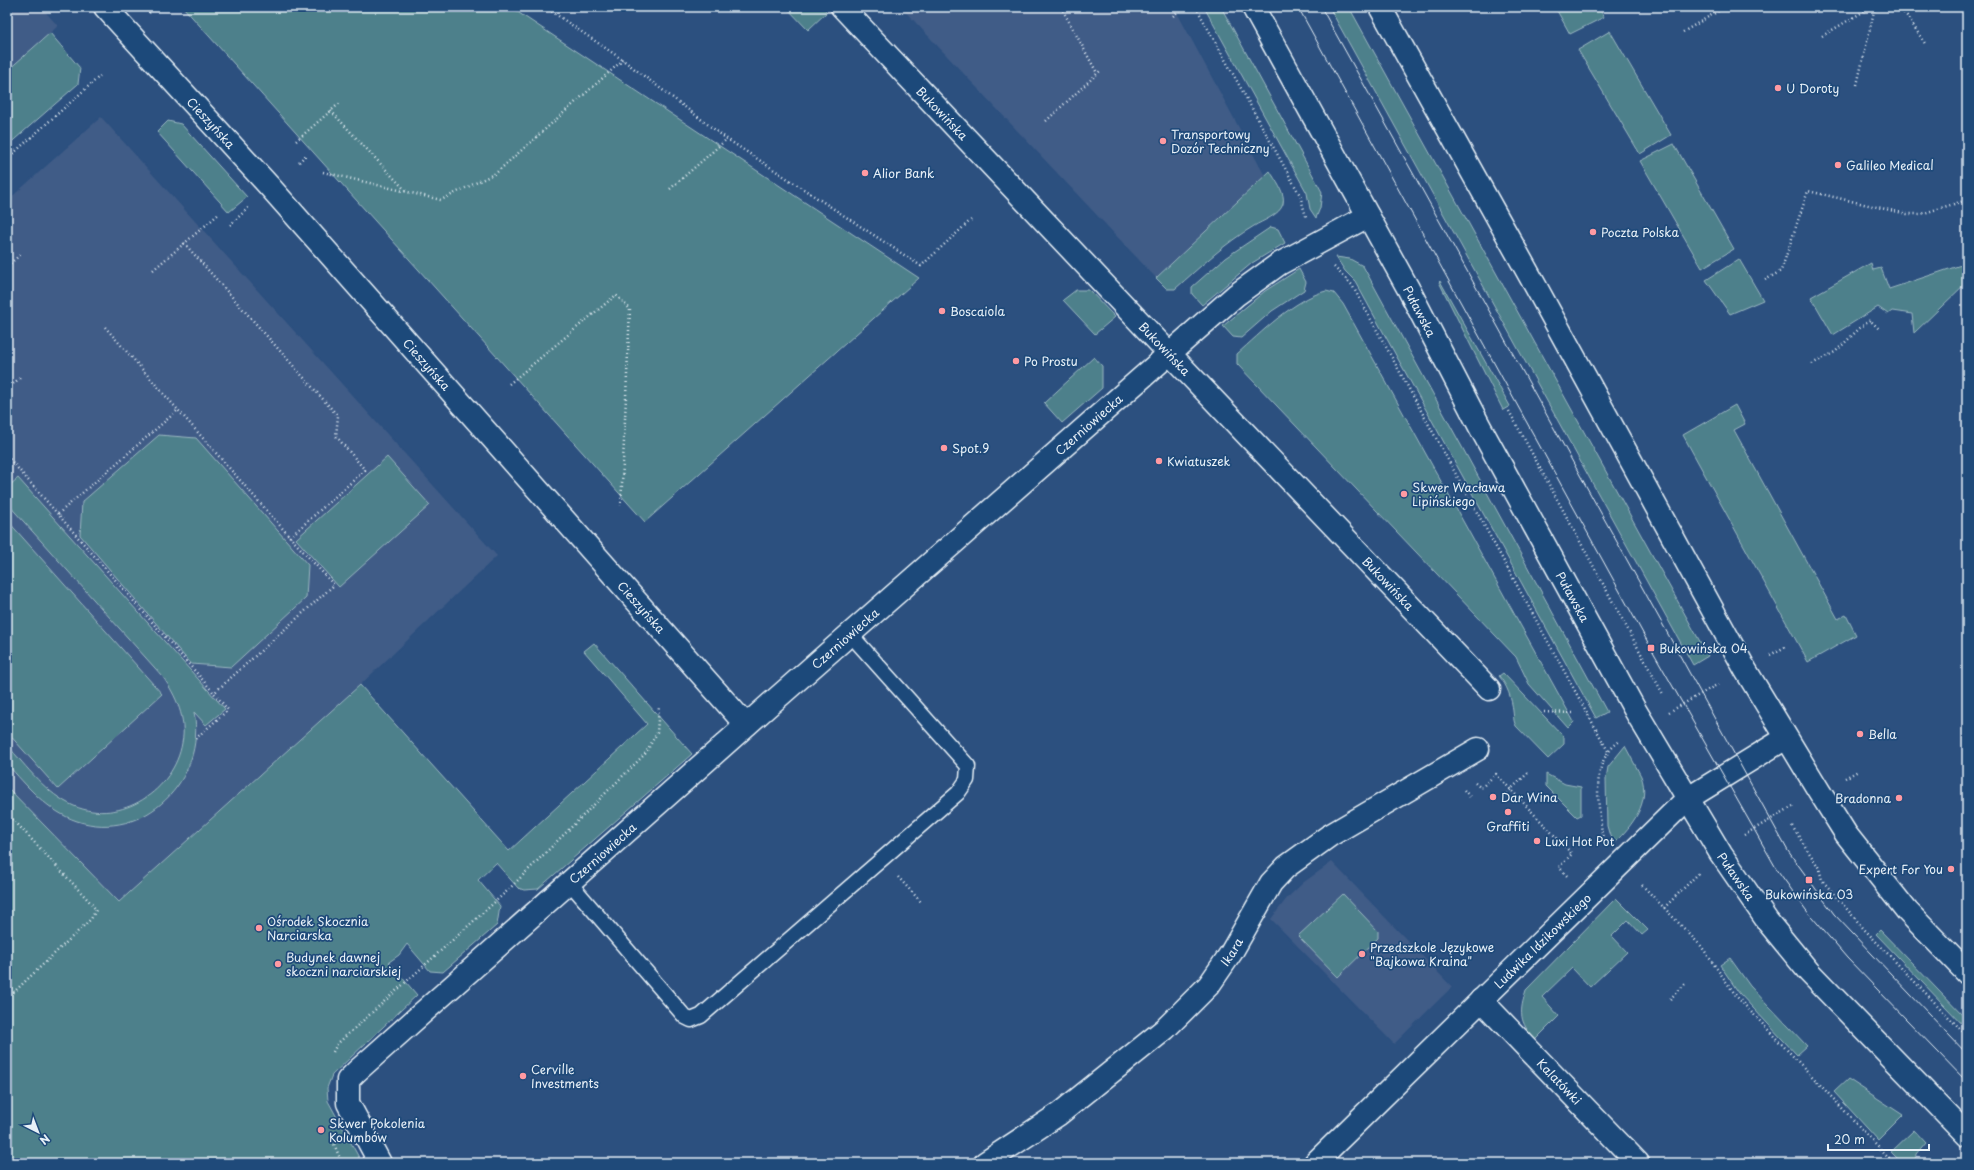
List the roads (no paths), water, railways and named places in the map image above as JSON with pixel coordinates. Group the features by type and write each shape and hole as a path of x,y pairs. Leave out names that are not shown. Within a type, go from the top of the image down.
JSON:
{"street":[{"name":"Cieszyńska","path":"105,7 275,193 746,725"},
{"name":"Bukowińska","path":"842,7 1169,354 1489,689"},
{"name":"Puławska","path":"1253,7 1409,290 1480,427 1635,710 1724,859 1756,904 1809,972 1967,1135"},
{"path":"1380,7 1532,280 1736,653 1786,738 1846,834 1907,911 1967,973"},
{"name":"Czerniowiecka","path":"380,1163 348,1103 348,1080 357,1071 746,725 1236,295 1263,274 1302,250 1368,216"},
{"name":"Ludwika Idzikowskiego","path":"1315,1163 1687,799 1786,738"},
{"name":"Ikara","path":"985,1163 1059,1114 1165,1029 1209,985 1231,953 1271,884 1286,867 1329,836 1478,749"},
{"name":"Kalatówki","path":"1481,1000 1638,1163"}],"lane":[{"path":"569,882 685,1017 691,1020 701,1016 958,793 967,780 968,766 850,634"}],"tram line":[{"path":"1298,7 1651,648 1776,868 1806,910 1847,958 1967,1082"},
{"path":"1321,7 1788,851 1834,914 1967,1054"}],"place":[{"name":"U Doroty","path":"1778,88"},
{"name":"Transportowy Dozór Techniczny","path":"1163,141"},
{"name":"Galileo Medical","path":"1838,165"},
{"name":"Alior Bank","path":"865,173"},
{"name":"Poczta Polska","path":"1593,232"},
{"name":"Boscaiola","path":"942,311"},
{"name":"Po Prostu","path":"1016,361"},
{"name":"Spot.9","path":"944,448"},
{"name":"Kwiatuszek","path":"1159,461"},
{"name":"Skwer Wacława Lipińskiego","path":"1404,494"},
{"name":"Bukowińska 04","path":"1651,648"},
{"name":"Bella","path":"1860,734"},
{"name":"Dar Wina","path":"1493,797"},
{"name":"Bradonna","path":"1899,798"},
{"name":"Graffiti","path":"1508,812"},
{"name":"Luxi Hot Pot","path":"1537,841"},
{"name":"Expert For You","path":"1951,869"},
{"name":"Bukowińska 03","path":"1809,880"},
{"name":"Ośrodek Skocznia Narciarska","path":"259,928"},
{"name":"Przedszkole Językowe \"Bajkowa Kraina\"","path":"1362,954"},
{"name":"Budynek dawnej skoczni narciarskiej","path":"278,964"},
{"name":"Cerville Investments","path":"523,1076"},
{"name":"Skwer Pokolenia Kolumbów","path":"321,1130"}]}
